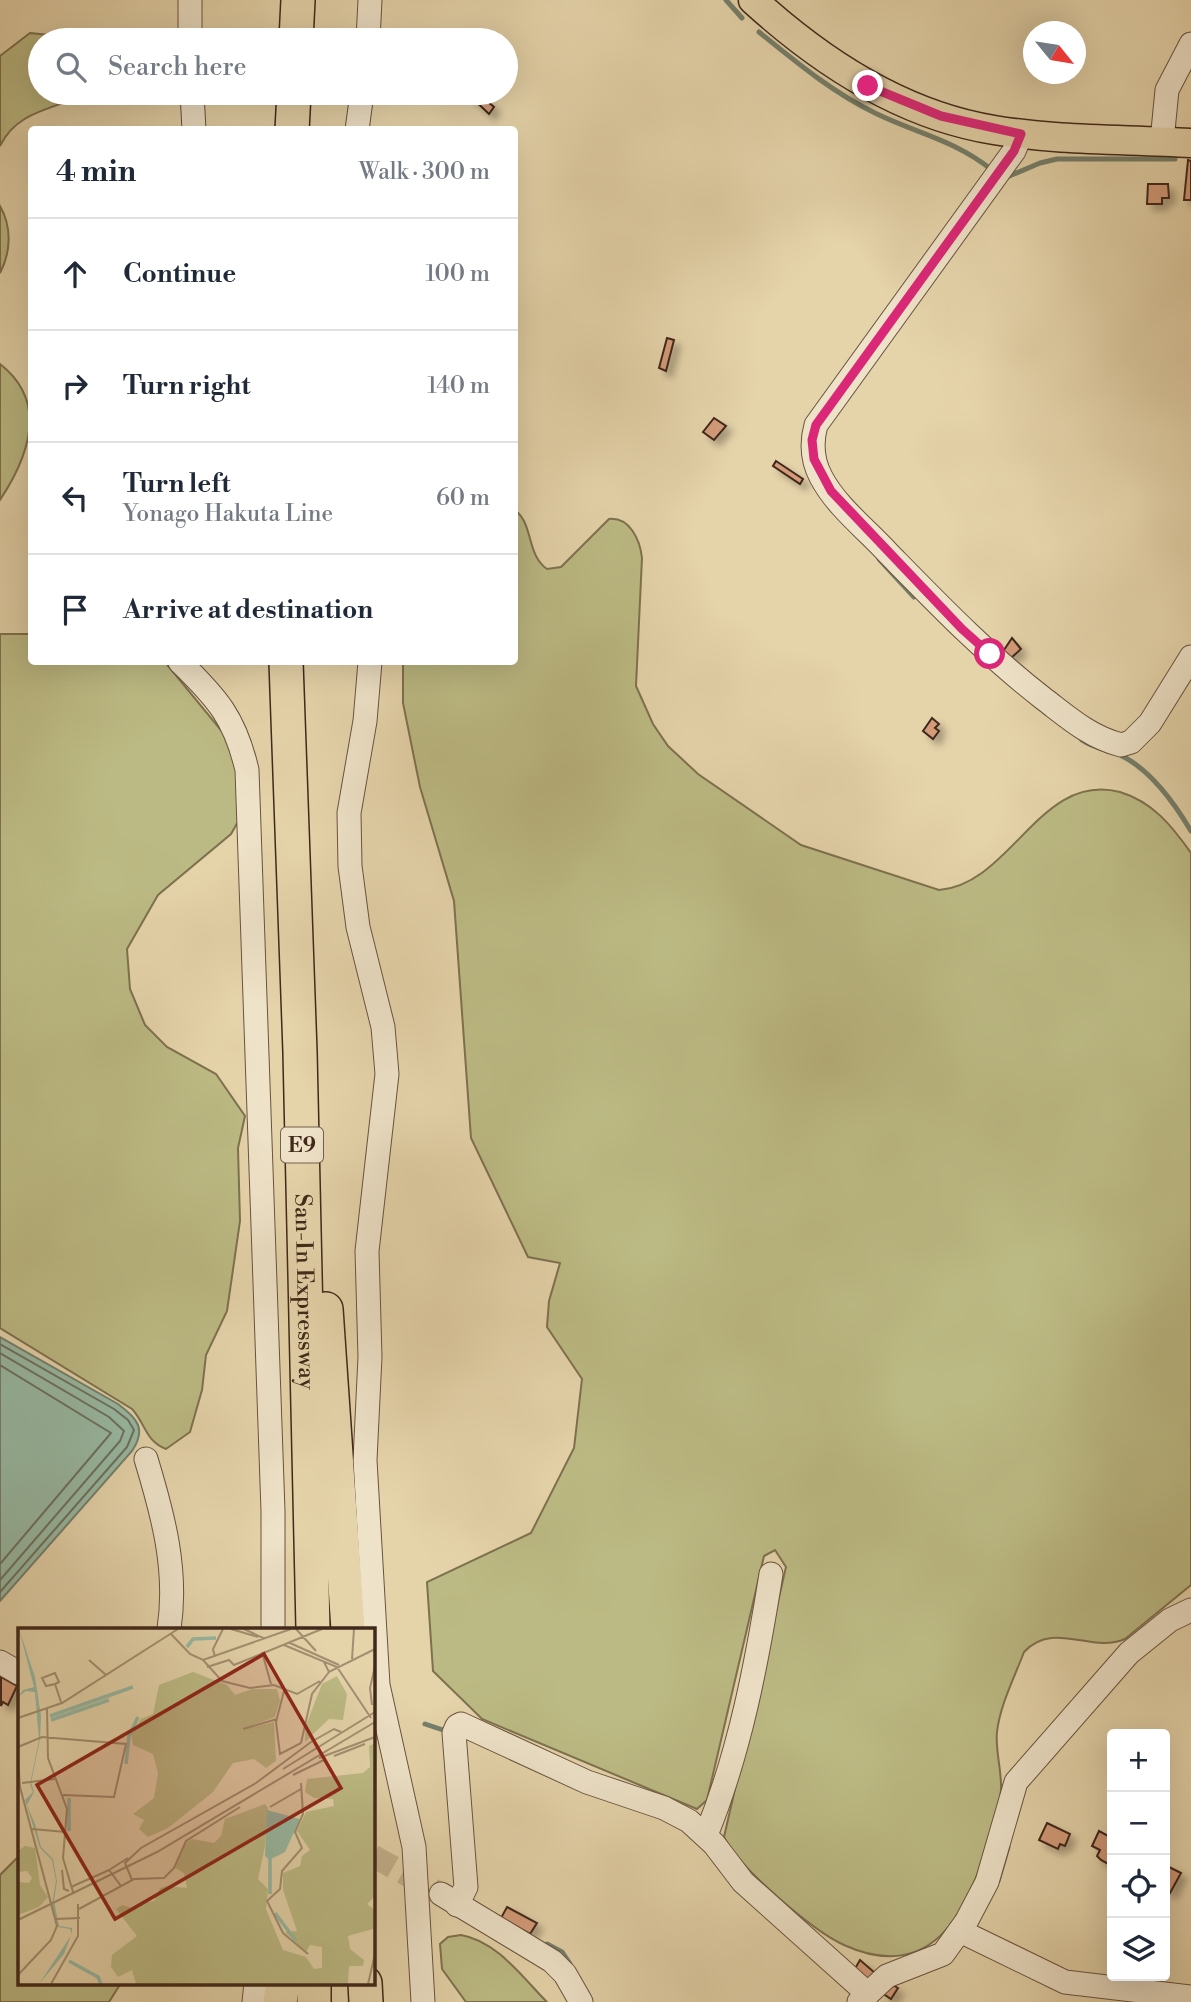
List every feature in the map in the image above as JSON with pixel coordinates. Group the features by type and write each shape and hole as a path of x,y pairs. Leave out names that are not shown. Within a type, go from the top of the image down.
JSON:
{"highway":[{"path":"297,28 298,0"},
{"path":"292,126 293,105"},
{"name":"San-In Expressway","path":"286,665 288,791 300,1052 313,1628"},
{"path":"300,1052 327,1319 348,1628"},
{"path":"294,1628 298,1310 304,1237"},
{"path":"280,2002 283,1984"},
{"path":"314,1984 314,2002"},
{"path":"365,1984 366,2002"}],"main road":[{"path":"763,4 841,70 897,100 964,124 1021,134 1191,143"}],"street":[{"path":"190,0 190,28"},
{"path":"369,28 370,0"},
{"path":"1162,141 1167,90 1191,44"},
{"path":"193,105 194,126"},
{"path":"358,126 360,105"},
{"path":"1021,134 1014,151 816,425 812,440 814,459 821,477 843,506 962,629 1012,674 1096,737 1121,745 1140,734 1191,657"},
{"path":"183,665 215,696 239,735 247,770 274,1511 273,1628"},
{"path":"370,665 365,721 349,813 350,866 358,927 383,1027 387,1074 367,1251 369,1357 365,1460 378,1685 414,1847 423,2002"},
{"path":"146,1459 163,1514 172,1568 169,1628"},
{"path":"706,1835 729,1772 743,1719 771,1574"},
{"path":"581,2002 565,1974 552,1961 449,1899 466,1887 454,1733 457,1726 475,1728 587,1782 664,1808 689,1821 706,1835 743,1882 863,1998 887,1976 943,1954 960,1931 988,1882 1016,1782 1129,1653 1170,1620 1191,1610"},
{"path":"0,1662 18,1671"},
{"path":"960,1931 1065,1982 1191,1997"},
{"path":"254,2002 256,1984"}],"shaded area":[{"path":"28,35 28,105 57,105 35,113 19,123 0,146 0,56"},
{"path":"0,206 7,222 9,240 0,273"},
{"path":"0,364 15,379 25,395 28,436 19,466 0,500"},
{"path":"518,513 525,523 536,556 547,569 561,567 609,519 616,519 633,531 642,558 636,686 653,724 668,746 698,774 801,845 939,890 964,883 987,869 1047,812 1068,798 1092,790 1120,792 1142,802 1169,824 1191,853 1191,1585 1125,1639 1099,1643 1048,1639 1036,1643 1024,1652 1004,1701 999,1722 997,1739 1000,1796 980,1868 956,1917 941,1935 922,1949 900,1956 874,1955 831,1938 796,1913 760,1881 744,1865 724,1837 786,1567 775,1550 764,1556 707,1800 697,1809 482,1719 433,1671 427,1582 531,1533 574,1448 582,1379 547,1327 549,1301 560,1263 528,1257 471,1138 454,901 420,787 403,703 403,665 518,665"},
{"path":"0,634 28,634 28,665 167,665 234,746 242,775 239,820 231,834 158,895 127,949 130,989 145,1025 167,1047 216,1074 245,1116 238,1148 240,1221 227,1311 206,1355 202,1390 190,1432 166,1449 159,1446 132,1409 0,1328"},
{"path":"18,1857 18,1984 120,1984 109,2002 0,2002 0,1875"},
{"path":"461,1935 498,1953 547,2002 466,2002 442,1969 440,1944 448,1937"}],"water":[{"path":"0,1337 118,1404 135,1419 139,1436 132,1451 0,1601"}],"building":[{"path":"480,105 494,107 489,114"},
{"path":"1188,160 1191,161 1191,200 1184,200"},
{"path":"1148,184 1168,184 1169,198 1162,198 1162,204 1147,204"},
{"path":"667,338 674,340 666,371 659,368"},
{"path":"714,418 726,426 714,440 703,432"},
{"path":"776,461 803,479 800,484 773,466"},
{"path":"1012,638 1021,649 1010,659 1002,653"},
{"path":"932,718 939,724 935,728 939,731 933,739 923,731"},
{"path":"1,1677 17,1686 8,1705 3,1702 1,1706"},
{"path":"1047,1823 1070,1834 1065,1846 1060,1844 1058,1849 1039,1840"},
{"path":"1099,1831 1107,1835 1107,1863 1097,1856 1100,1850 1092,1846"},
{"path":"1170,1868 1181,1873 1170,1893"},
{"path":"507,1907 537,1923 530,1934 501,1918"},
{"path":"860,1960 875,1973 866,1983 853,1972"},
{"path":"889,1983 898,1988 891,1999 882,1993"}],"waterway":[{"path":"726,0 742,18"},
{"path":"759,32 845,97 877,114 950,144 992,170"},
{"path":"1007,177 1057,159 1175,159"},
{"path":"879,559 914,597"},
{"path":"1082,740 1119,754 1144,771 1170,800 1191,831"},
{"path":"425,1724 443,1730"},
{"path":"998,1881 1008,1847"},
{"path":"547,1944 562,1952 570,1964"}],"tunnel":[{"path":"374,1857 441,1894"}],"route":[{"path":"868,86 897,100 964,124 1021,134 1014,151 816,425 812,440 814,459 821,477 843,506 962,629 990,654"}]}
